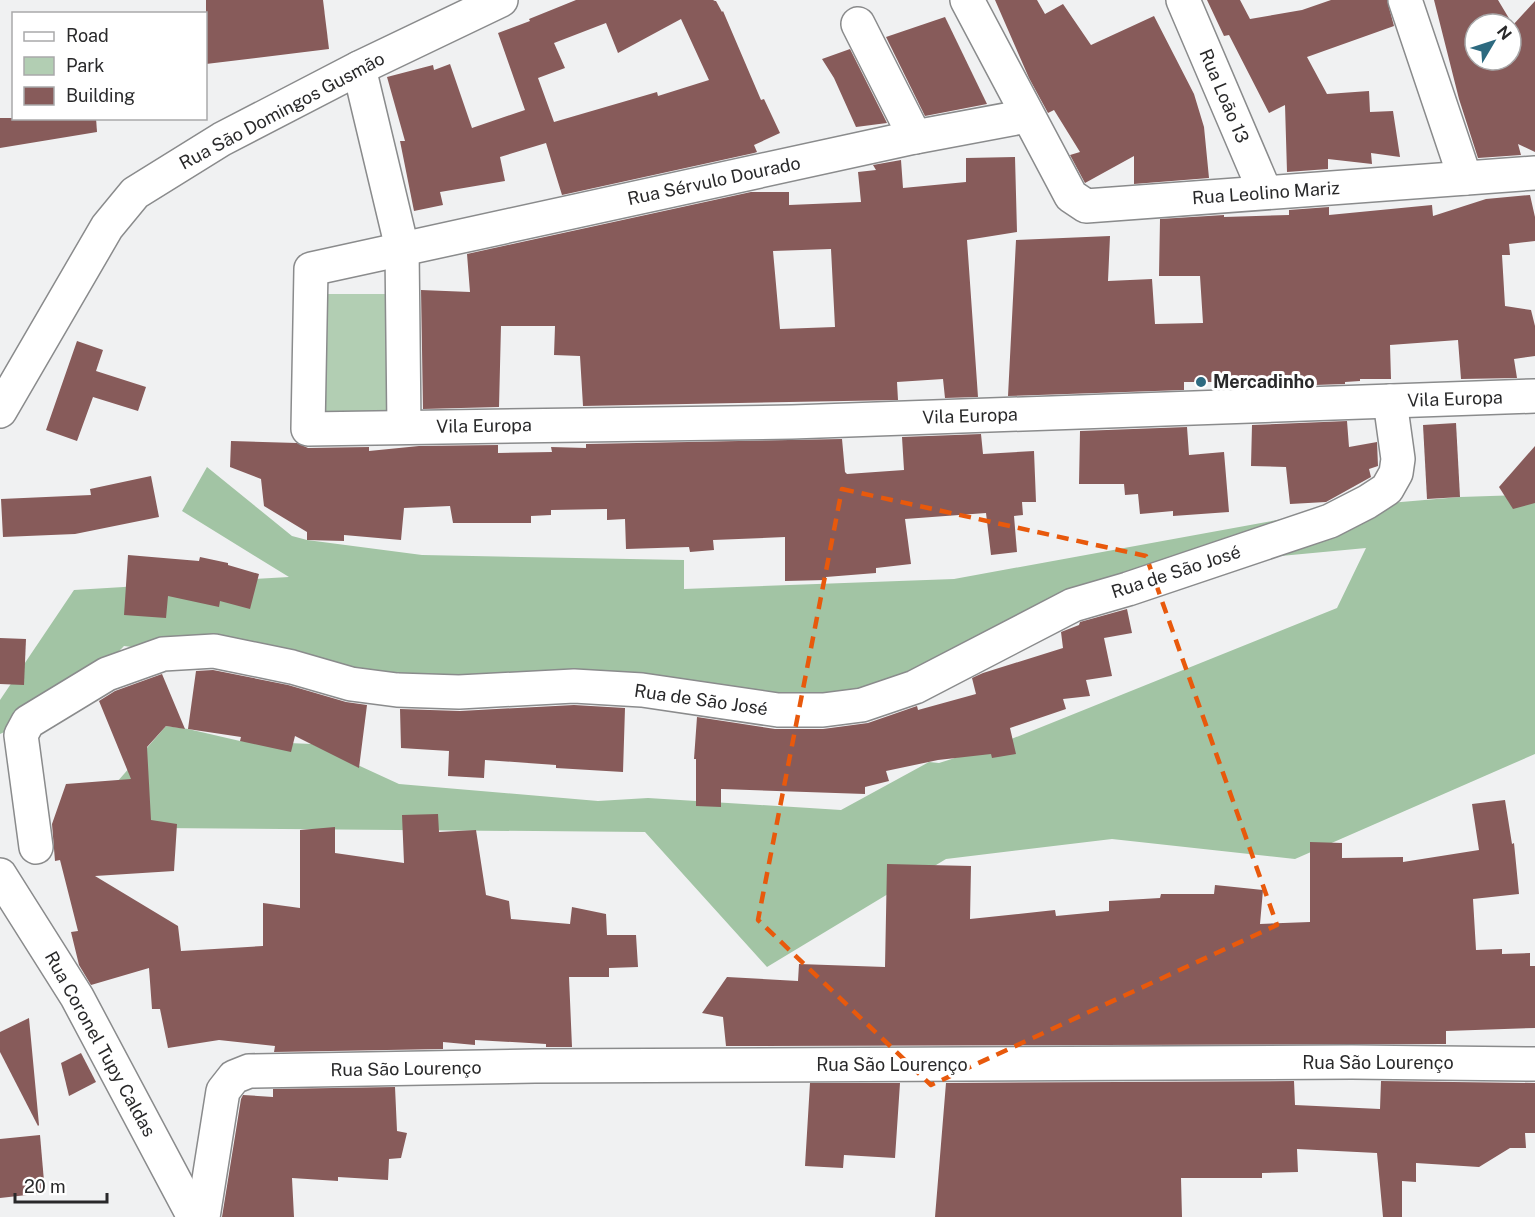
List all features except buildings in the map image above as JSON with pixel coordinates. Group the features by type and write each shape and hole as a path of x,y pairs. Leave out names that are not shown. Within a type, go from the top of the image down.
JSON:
{"street":[{"name":"Rua São Domingos Gusmão","path":"0,411 107,227 135,193 222,139 359,68 501,0"},
{"path":"967,0 1027,116"},
{"name":"Rua Loão 13","path":"1183,0 1265,192"},
{"path":"1405,0 1465,178"},
{"path":"858,24 915,137"},
{"path":"359,68 402,248 404,427"},
{"name":"Rua Sérvulo Dourado","path":"308,429 311,269 915,137 1027,116"},
{"name":"Rua Leolino Mariz","path":"1027,116 1071,196 1086,206 1535,172"},
{"name":"Vila Europa","path":"308,429 792,422 1535,396"},
{"name":"Rua de São José","path":"36,847 21,735 28,722 107,674 164,654 214,651 292,667 351,684 397,690 459,692 574,686 642,690 778,710 824,710 862,705 915,687 1072,605 1128,589 1330,521 1367,502 1387,489 1396,473 1398,459 1390,401"},
{"name":"Rua Coronel Tupy Caldas","path":"0,875 77,998 194,1217"},
{"name":"Rua São Lourenço","path":"203,1217 223,1091 234,1077 249,1071 547,1066 1352,1062 1535,1064"}],"highlighted area":[{"path":"842,489 1146,556 1277,925 931,1085 758,920"}],"green space":[{"path":"318,294 389,294 390,418 318,417"},
{"path":"207,467 292,536 307,540 422,555 684,560 684,589 954,579 1354,506 1460,497 1521,495 1535,491 1535,754 1295,859 1112,839 946,859 767,967 645,832 158,828 110,790 166,726 240,741 312,744 399,784 598,801 648,798 841,810 929,762 939,763 999,744 1337,608 1366,548 1216,562 855,700 404,680 124,646 69,703 0,734 0,700 74,590 289,577 182,511"}],"place":[{"name":"Mercadinho","path":"1201,382"}]}
